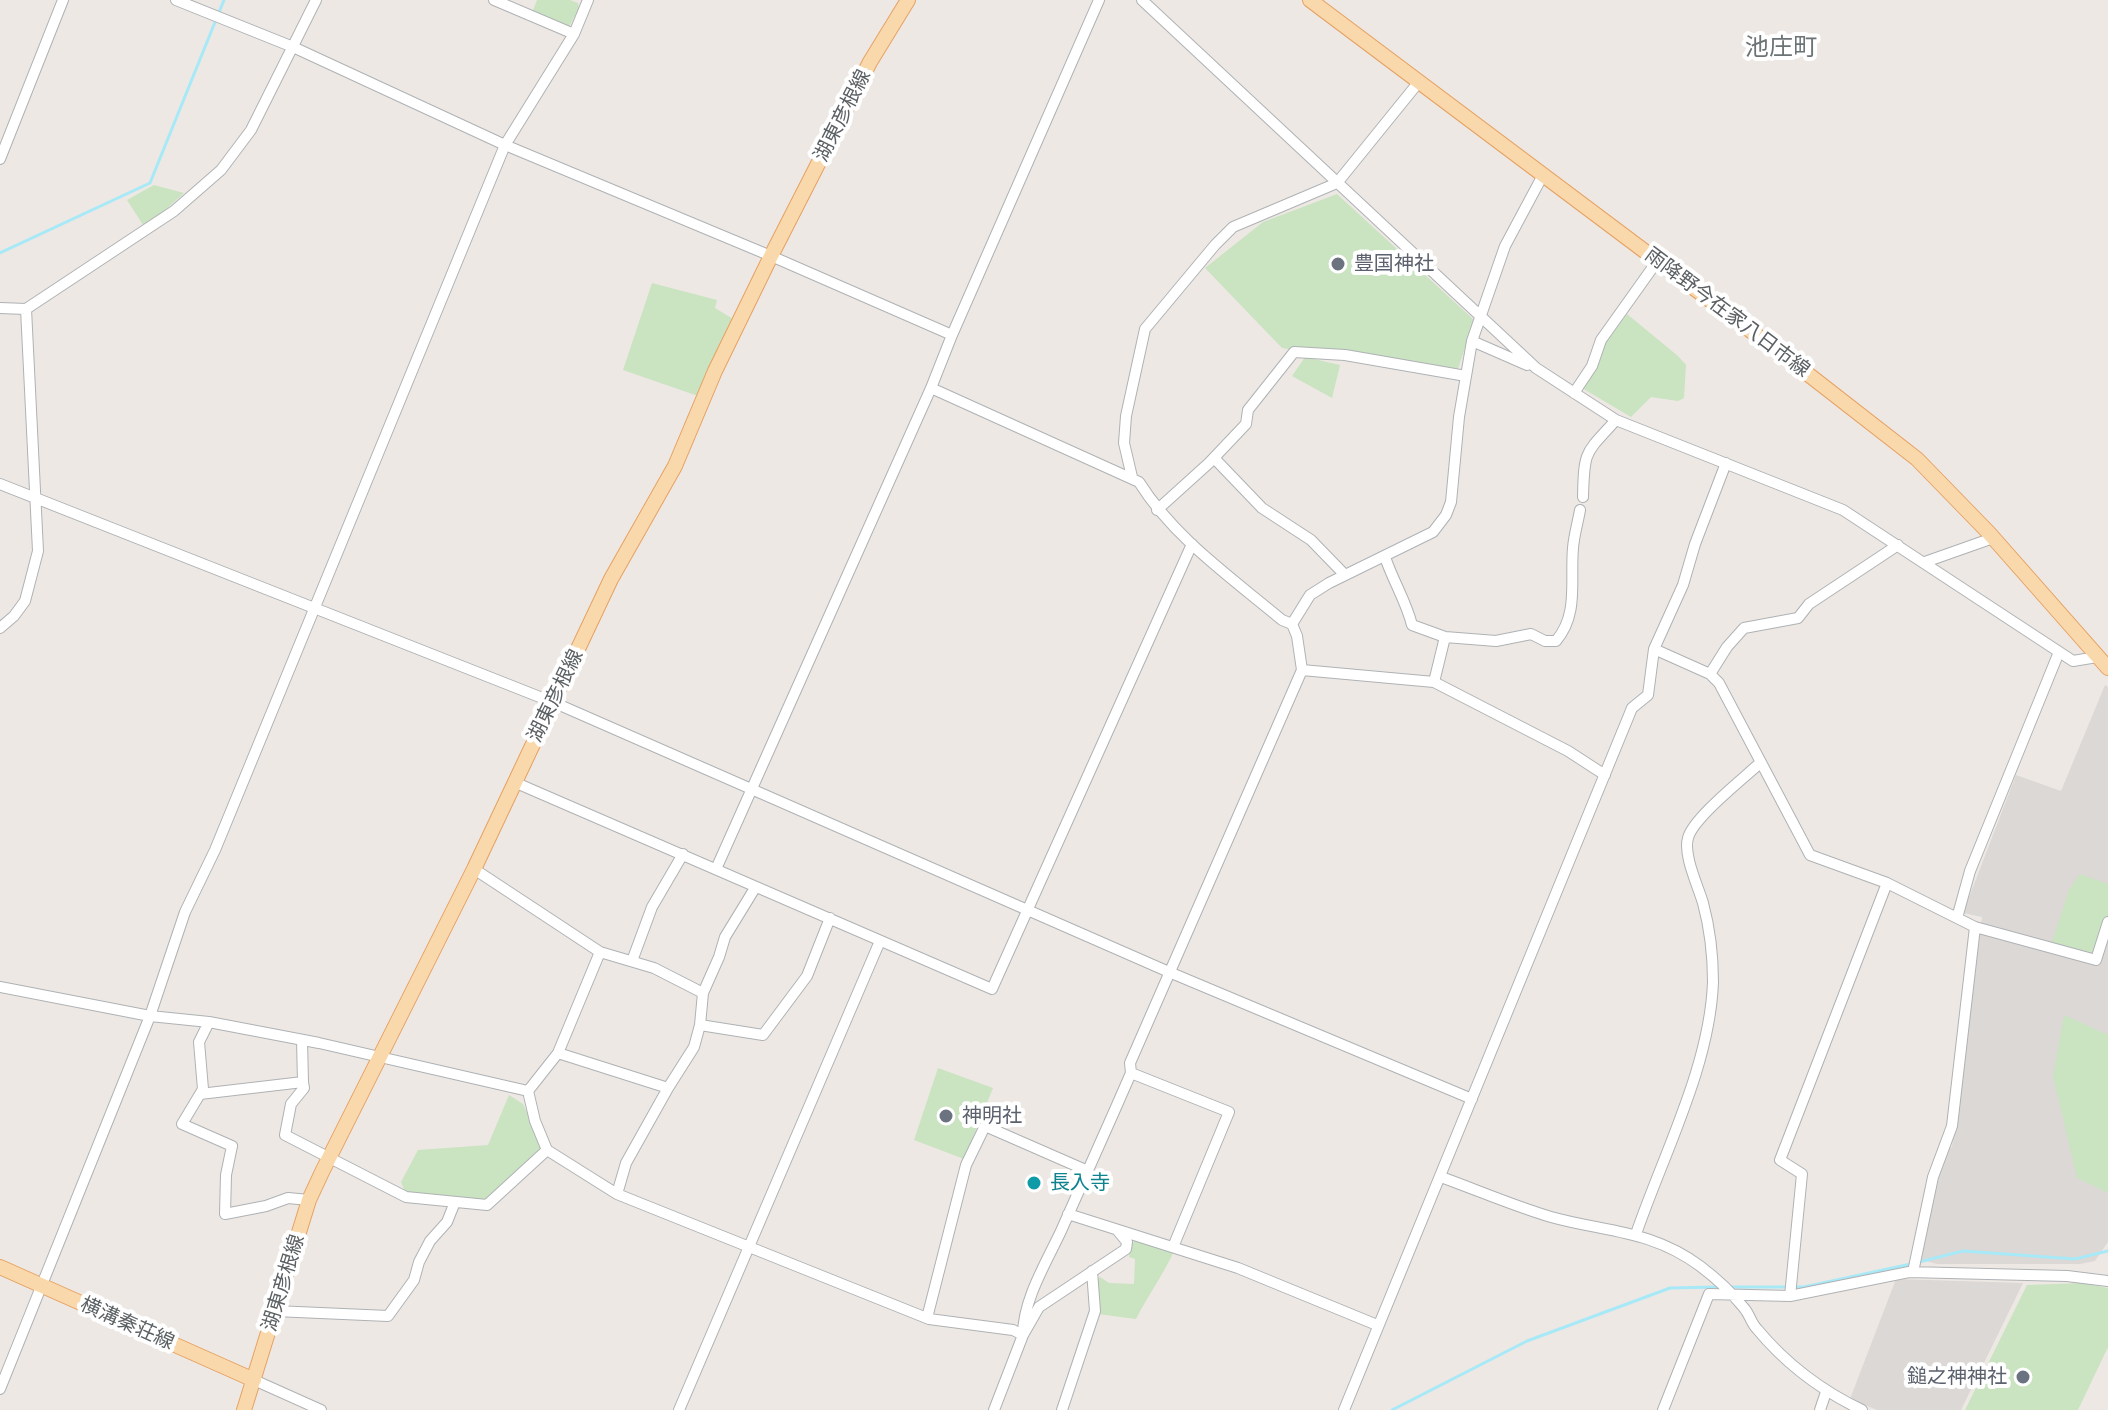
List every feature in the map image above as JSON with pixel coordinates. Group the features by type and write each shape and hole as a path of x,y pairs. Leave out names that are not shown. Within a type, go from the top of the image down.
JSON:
{"main road":[{"name":"湖東彦根線","path":"244,1410 309,1200 329,1156 474,869 611,579 675,466 715,371 771,256 870,62 908,0"},
{"name":"雨降野今在家八日市線","path":"1310,0 1658,260 1917,459 1993,538 2108,668"},
{"name":"横溝秦荘線","path":"0,1267 254,1380"}],"street":[{"path":"0,159 63,0"},
{"path":"176,0 293,47 505,145 952,335"},
{"path":"0,308 26,309 174,211 221,170 251,130 316,0"},
{"path":"494,0 574,34"},
{"path":"716,869 931,388 1099,0"},
{"path":"1142,0 1536,368 1616,420 1843,510 2073,661 2097,657"},
{"path":"0,1389 150,1016 185,912 215,850 505,145 574,34 585,1"},
{"path":"1132,477 1124,443 1126,416 1145,329 1233,227 1337,183 1418,83"},
{"path":"1292,624 1310,595 1433,532 1446,515 1451,502 1472,341 1505,246 1543,175"},
{"path":"1574,393 1592,366 1601,340 1658,260"},
{"path":"0,628 25,601 38,551 26,309"},
{"path":"1472,341 1536,368"},
{"path":"1157,510 1246,424 1248,410 1294,352 1345,355 1466,376"},
{"path":"931,388 1139,482 1157,510 1192,544 1282,620 1292,624 1302,670 1169,972 1130,1063 1131,1073 1023,1318 1023,1335"},
{"path":"1583,497 1584,460 1588,451 1616,420"},
{"path":"1214,458 1262,508 1311,540 1345,575"},
{"path":"1344,1410 1632,708 1648,695 1654,649 1683,585 1726,463"},
{"path":"0,484 555,703 1169,972 1472,1099"},
{"path":"1385,557 1406,603 1412,625 1445,637 1496,641 1531,634 1545,641 1556,641 1572,609 1573,546 1580,510"},
{"path":"1925,562 1993,538"},
{"path":"514,782 992,989 1192,544"},
{"path":"1710,674 1744,628 1798,618 1809,604 1898,545"},
{"path":"1434,682 1445,637"},
{"path":"1654,649 1710,674 1719,683 1810,855 1887,883 1975,927 2096,960 2108,922"},
{"path":"1957,918 1970,871 2059,652"},
{"path":"1302,670 1434,682 1568,751 1605,775"},
{"path":"1636,1234 1683,1113 1709,1010 1713,953 1703,902 1687,847 1688,836 1712,807 1760,763"},
{"path":"632,961 652,907 683,854"},
{"path":"474,869 600,952 654,968 703,993"},
{"path":"1791,1290 1802,1174 1780,1160 1887,883"},
{"path":"617,1194 626,1163 694,1047 703,993 725,937 755,888"},
{"path":"700,1025 763,1035 807,976 830,918"},
{"path":"1913,1272 1933,1177 1952,1126 1975,927"},
{"path":"679,1410 880,941"},
{"path":"528,1091 558,1053 600,952"},
{"path":"0,987 150,1016 209,1022 302,1040 528,1091"},
{"path":"209,1022 199,1042 203,1089 182,1124 232,1146 226,1175 225,1214 288,1198 309,1200"},
{"path":"302,1040 304,1088 291,1104 285,1135 406,1197 487,1205 547,1150"},
{"path":"558,1053 668,1088"},
{"path":"1131,1073 1229,1112 1173,1247"},
{"path":"200,1094 303,1082"},
{"path":"528,1091 535,1121 547,1150 617,1194 927,1318 1013,1330 1023,1335"},
{"path":"927,1318 966,1165 985,1126 1088,1171"},
{"path":"1441,1177 1551,1217 1636,1234 1673,1249 1700,1265 1733,1295 1747,1311 1754,1326 1783,1359 1826,1392 1862,1410"},
{"path":"275,1311 388,1316 414,1280 424,1252 447,1222 455,1202"},
{"path":"1068,1214 1238,1268 1377,1325"},
{"path":"994,1410 1023,1335 1039,1307 1126,1249 1127,1242 1117,1229"},
{"path":"1062,1410 1095,1311 1092,1271"},
{"path":"1663,1410 1709,1294 1791,1290 1913,1272 2067,1276 2108,1281"},
{"path":"254,1380 321,1410"},
{"path":"1820,1410 1826,1392"}],"shaded area":[{"path":"2105,685 2108,687 2108,1242 2095,1261 2080,1264 1937,1264 1919,1259 1946,1150 1952,1147 1982,917 1963,913 2016,775 2061,791"},
{"path":"1896,1279 2023,1283 1961,1410 1877,1410 1850,1399"}],"green space":[{"path":"537,0 570,0 578,3 579,8 569,27 532,13"},
{"path":"154,185 184,193 145,228 127,200"},
{"path":"1337,194 1474,320 1456,375 1282,348 1205,268 1263,222"},
{"path":"652,283 717,300 715,308 733,319 698,396 623,370"},
{"path":"1627,314 1686,365 1684,398 1678,401 1651,397 1631,417 1582,388 1603,347"},
{"path":"1305,357 1340,365 1332,398 1292,376"},
{"path":"2080,874 2108,884 2108,915 2094,958 2051,945 2069,890"},
{"path":"2064,1015 2108,1035 2108,1193 2077,1178 2053,1076"},
{"path":"938,1068 993,1088 964,1159 914,1140"},
{"path":"509,1095 523,1104 544,1149 485,1203 406,1194 401,1182 418,1150 488,1145"},
{"path":"1138,1238 1175,1249 1136,1319 1098,1314 1096,1281 1100,1277 1109,1283 1134,1284 1135,1259 1129,1257 1130,1245"},
{"path":"2082,1283 2108,1288 2108,1347 2078,1410 1965,1410 2027,1285"}],"waterway":[{"path":"0,253 150,183 224,0"},
{"path":"1919,1262 1963,1251 2075,1259 2108,1251"},
{"path":"1729,1287 1804,1287 1911,1264"},
{"path":"1392,1410 1527,1341 1670,1288 1718,1287"}],"place":[{"name":"豊国神社","path":"1338,264"},
{"name":"神明社","path":"946,1116"},
{"name":"長入寺","path":"1034,1183"},
{"name":"鎚之神神社","path":"2023,1377"}],"district":[{"name":"池庄町","path":"1781,48"}]}
